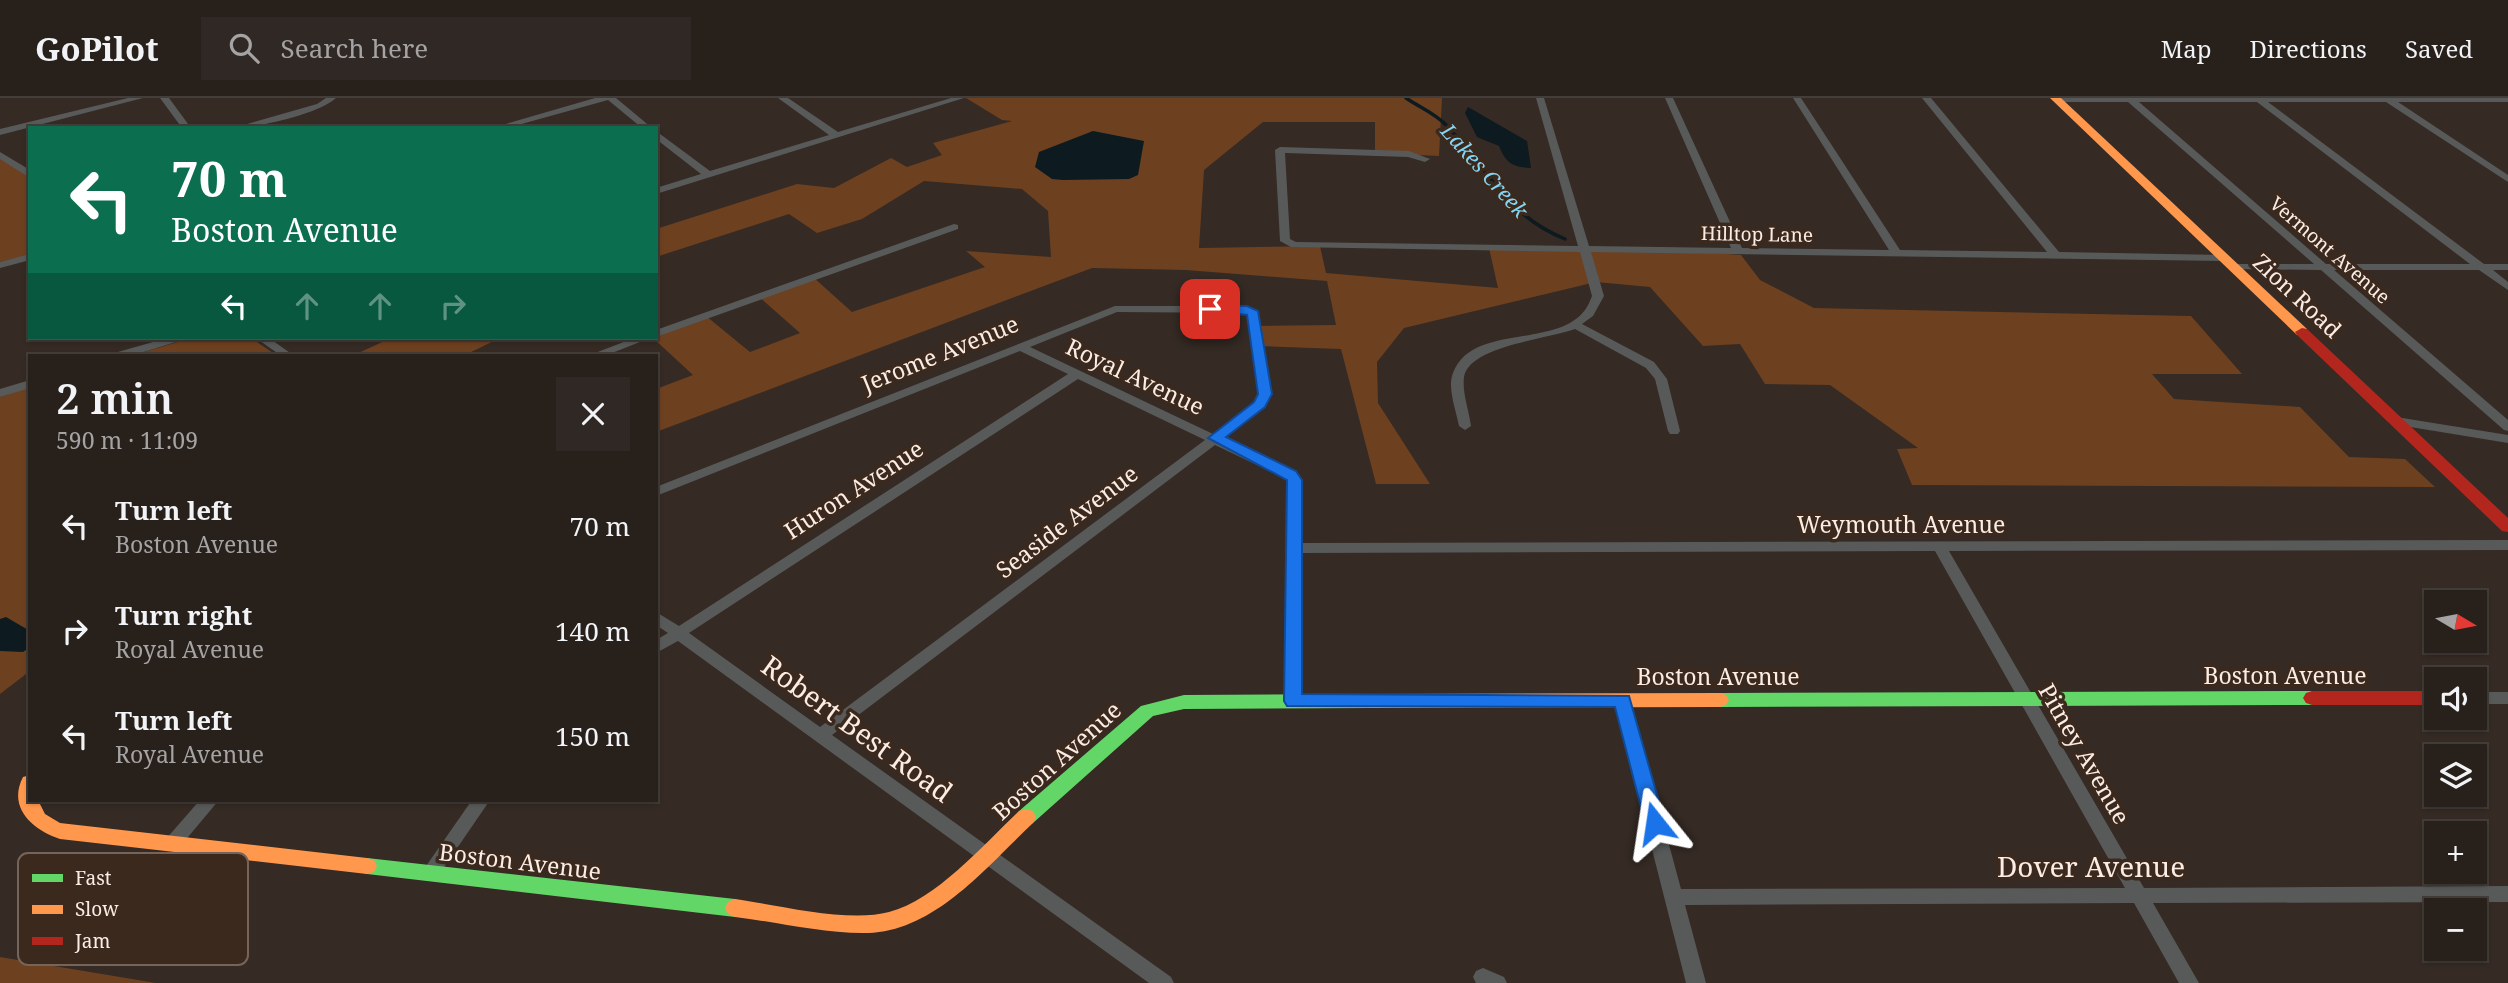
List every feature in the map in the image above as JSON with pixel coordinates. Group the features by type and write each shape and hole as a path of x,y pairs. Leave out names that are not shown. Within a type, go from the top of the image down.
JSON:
{"street":[{"path":"0,132 139,98"},
{"path":"164,98 185,126"},
{"path":"245,126 320,106 332,98"},
{"path":"503,126 604,98"},
{"path":"611,98 646,126"},
{"path":"782,98 838,135"},
{"path":"658,190 956,98"},
{"path":"1465,426 1458,377 1468,359 1489,348 1555,333 1576,325 1593,309 1598,296 1540,98"},
{"path":"1669,98 1738,251"},
{"path":"1797,98 1897,254"},
{"path":"1926,98 2056,256"},
{"path":"2259,98 2508,287"},
{"path":"2388,98 2508,179"},
{"path":"2055,99 2508,99"},
{"name":"Zion Road","path":"2055,99 2508,527"},
{"name":"Vermont Avenue","path":"2130,99 2508,428"},
{"path":"658,136 708,175"},
{"name":"Hilltop Lane","path":"1425,159 1409,154 1280,150 1284,239 1289,244 2056,256 2323,267 2508,267"},
{"path":"0,155 28,174"},
{"path":"658,333 954,227"},
{"path":"0,265 28,258"},
{"name":"Jerome Avenue","path":"658,491 1119,308 1249,310"},
{"name":"Seaside Avenue","path":"821,735 1265,399 1254,316 1249,310"},
{"path":"1576,325 1650,365 1661,379 1674,431"},
{"path":"125,354 171,340"},
{"path":"265,340 286,354"},
{"path":"599,354 638,340"},
{"name":"Royal Avenue","path":"1021,346 1293,477 1293,701"},
{"name":"Huron Avenue","path":"658,647 1078,373"},
{"path":"0,393 28,385"},
{"path":"2396,421 2508,439"},
{"name":"Weymouth Avenue","path":"1294,548 2508,545"},
{"name":"Pitney Avenue","path":"1940,547 2189,983"},
{"name":"Robert Best Road","path":"658,618 1164,983"},
{"name":"Boston Avenue","path":"28,788 26,795 29,810 44,826 60,831 871,924 900,918 921,908 960,880 1121,731 1147,711 1184,702 2424,698"},
{"path":"2487,698 2508,698"},
{"path":"1622,701 1696,983"},
{"path":"172,844 209,802"},
{"path":"430,874 480,802"},
{"name":"Dover Avenue","path":"1674,897 2508,894"}],"shaded area":[{"path":"966,98 1442,98 1439,156 1375,153 1375,122 1263,122 1204,170 1199,248 1320,246 1326,273 1498,288 1489,248 1684,251 1741,255 1760,280 1814,308 2191,316 2242,374 2152,374 2174,399 2300,407 2349,457 2405,459 2435,487 1912,485 1897,449 1918,448 1830,385 1765,384 1740,344 1703,346 1650,287 1596,282 1404,328 1377,362 1378,403 1430,484 1376,484 1341,349 1255,346 1253,326 1336,325 1327,281 1186,270 1092,268 658,431 658,388 693,375 655,340 658,340 658,332 706,316 750,352 800,333 758,296 813,277 852,312 985,267 966,251 1051,257 1048,211 1022,189 924,181 862,219 817,233 789,214 658,256 658,228 797,184 834,188 891,158 907,167 942,155 933,143 1012,121 1002,120"},
{"path":"1468,107 1527,141 1531,168 1511,163 1499,146 1477,137 1465,113"},
{"path":"1093,131 1144,141 1138,175 1129,179 1063,180 1052,179 1035,167 1039,152"},
{"path":"0,156 28,177 28,255 0,262"},
{"path":"184,340 254,340 275,354 137,354"},
{"path":"387,340 496,340 467,354 356,354"},
{"path":"28,388 28,673 0,694 0,397"},
{"path":"6,617 28,630 28,648 23,652 0,651 0,619"},
{"path":"0,957 18,960 18,965 48,965 156,983 0,983"}],"waterway":[{"name":"Lakes Creek","path":"1406,98 1442,121 1512,204 1544,229 1565,239"}],"traffic: fast":[{"path":"1720,700 2312,698"},
{"path":"1026,817 1147,711 1184,702 1370,701"},
{"path":"367,866 735,908"}],"traffic: slow":[{"path":"2055,98 2302,332"},
{"path":"1370,701 1720,700"},
{"path":"28,791 28,800"},
{"path":"29,802 38,819 60,831 367,866"},
{"path":"735,908 852,923 890,921 933,900 954,884 1026,817"}],"traffic: jam":[{"path":"2302,332 2508,527"},
{"path":"2312,698 2424,698"}],"route":[{"path":"1210,309 1247,309 1253,313 1265,394 1265,399 1260,404 1216,438 1291,474 1294,480 1293,701 1622,701 1655,823"}]}
